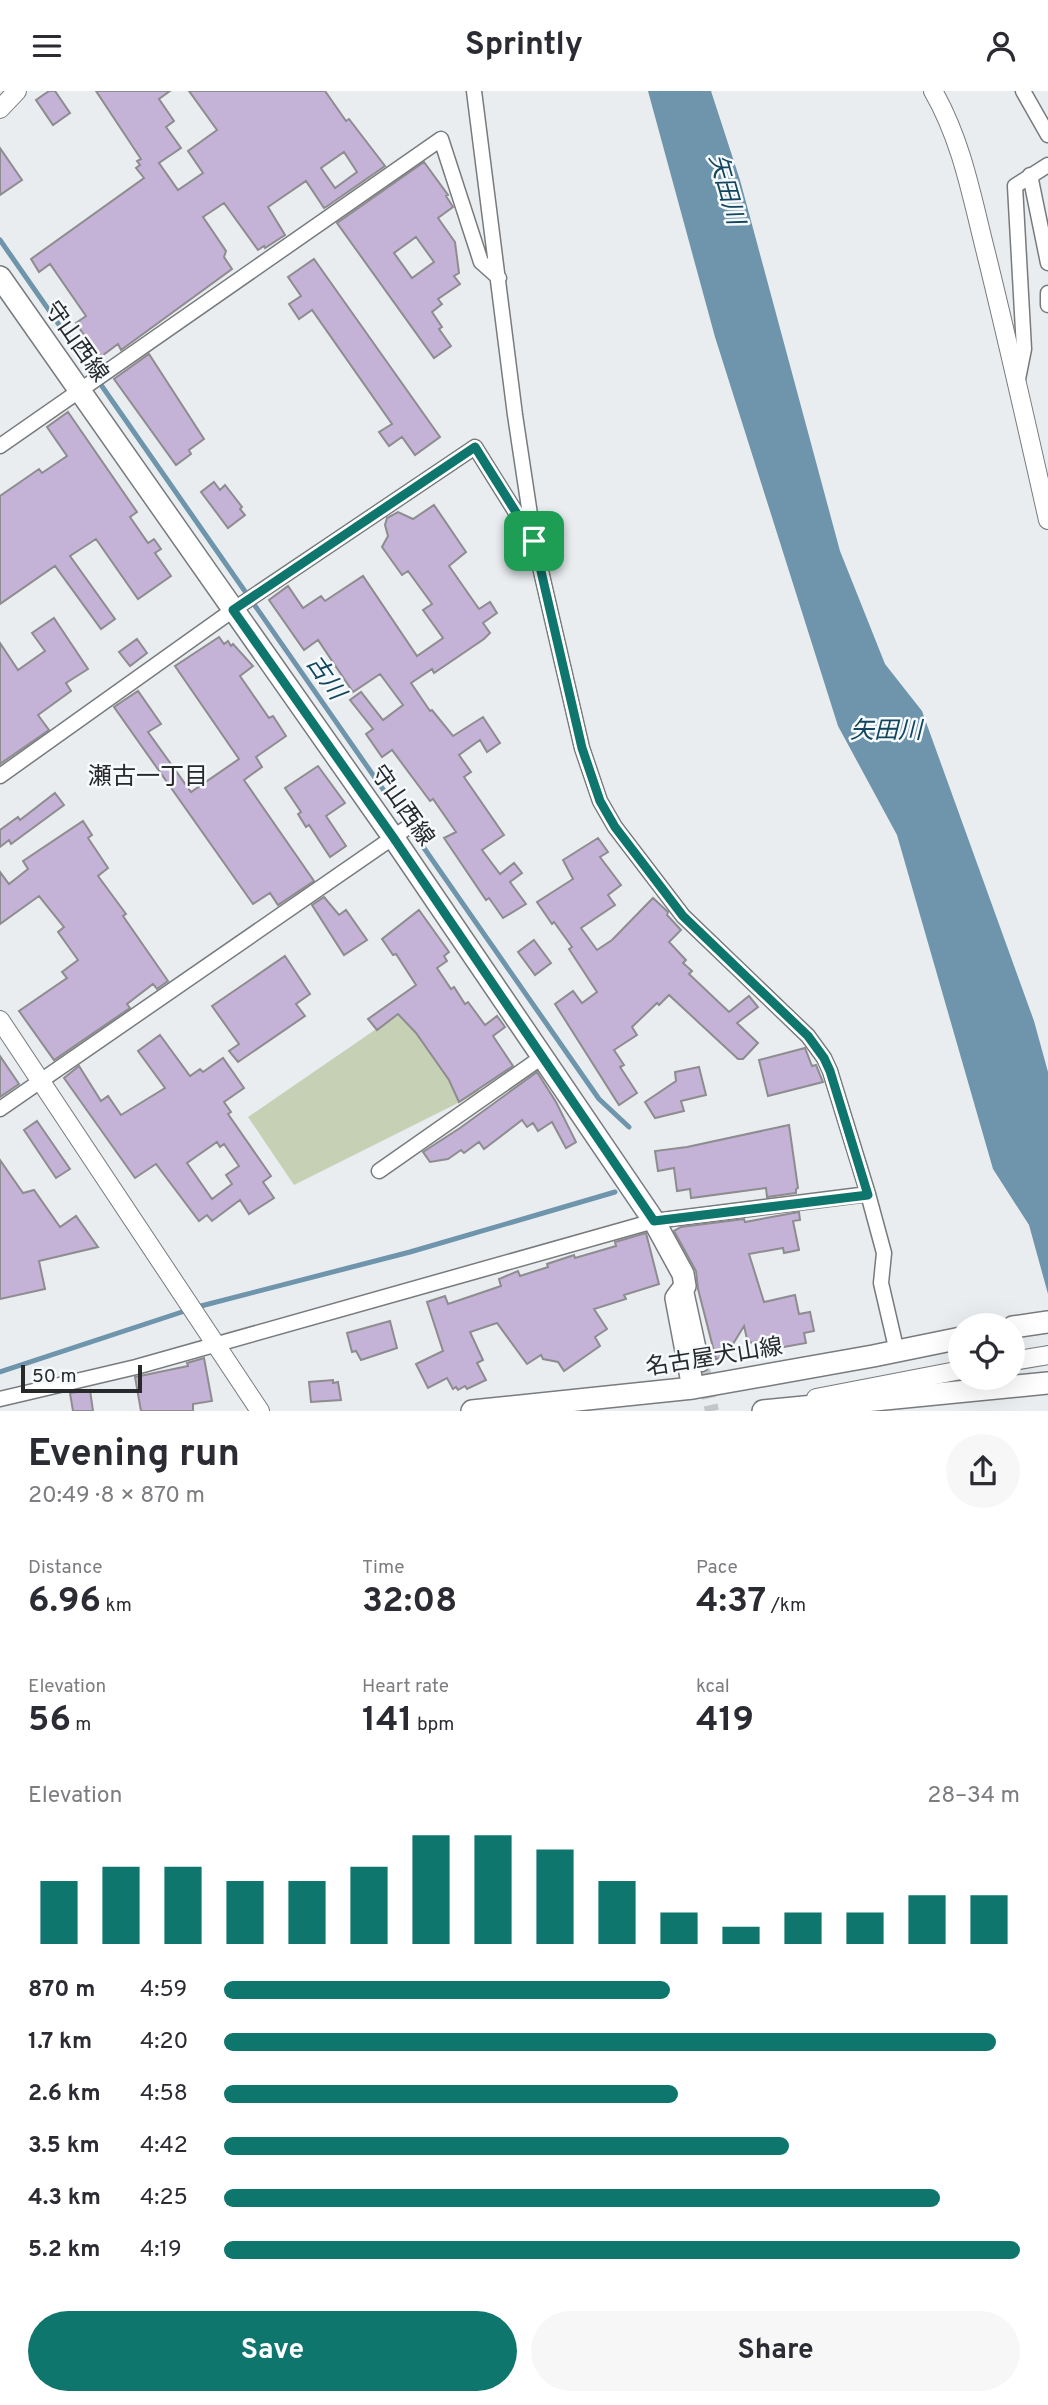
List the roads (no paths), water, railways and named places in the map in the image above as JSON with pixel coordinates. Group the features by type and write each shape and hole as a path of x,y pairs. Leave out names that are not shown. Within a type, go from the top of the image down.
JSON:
{"main road":[{"name":"守山西線","path":"0,277 90,382 403,830 542,1057 654,1221 683,1274 685,1286"},
{"path":"685,1286 676,1298 693,1388"},
{"path":"1025,1325 1048,1322"},
{"name":"名古屋犬山線","path":"472,1411 693,1388 948,1341"},
{"path":"772,1410 1048,1383"}],"street":[{"path":"0,109 17,91"},
{"path":"474,91 515,415 534,541 582,748 600,801 615,827 683,916 808,1036 824,1058 884,1253 881,1283 901,1351"},
{"path":"933,91 948,118 959,147 1017,380 1048,520"},
{"path":"1023,91 1048,135"},
{"path":"0,446 441,139 481,261 499,278"},
{"path":"1017,380 1024,349 1015,186 1048,165"},
{"path":"1030,175 1048,263"},
{"path":"1048,293 1048,305"},
{"path":"0,776 244,602 475,447 534,541"},
{"path":"0,1108 403,830"},
{"path":"0,1020 260,1411"},
{"path":"379,1171 542,1057"},
{"path":"0,1399 217,1345 654,1221 868,1195"},
{"path":"685,1286 702,1364"},
{"path":"1025,1359 1048,1355"},
{"path":"912,1396 948,1377"}],"water":[{"name":"矢田川","path":"648,91 711,91 740,180 840,551 885,664 922,711 1034,1021 1048,1072 1048,1294 1029,1225 993,1169 897,835 838,726 715,337"}],"waterway":[{"name":"古川","path":"0,240 599,1099 629,1127"},
{"path":"0,1372 197,1307 410,1252 615,1192"}],"tunnel":[{"path":"702,1364 712,1411"}],"district":[{"name":"瀬古一丁目","path":"148,776"}]}
